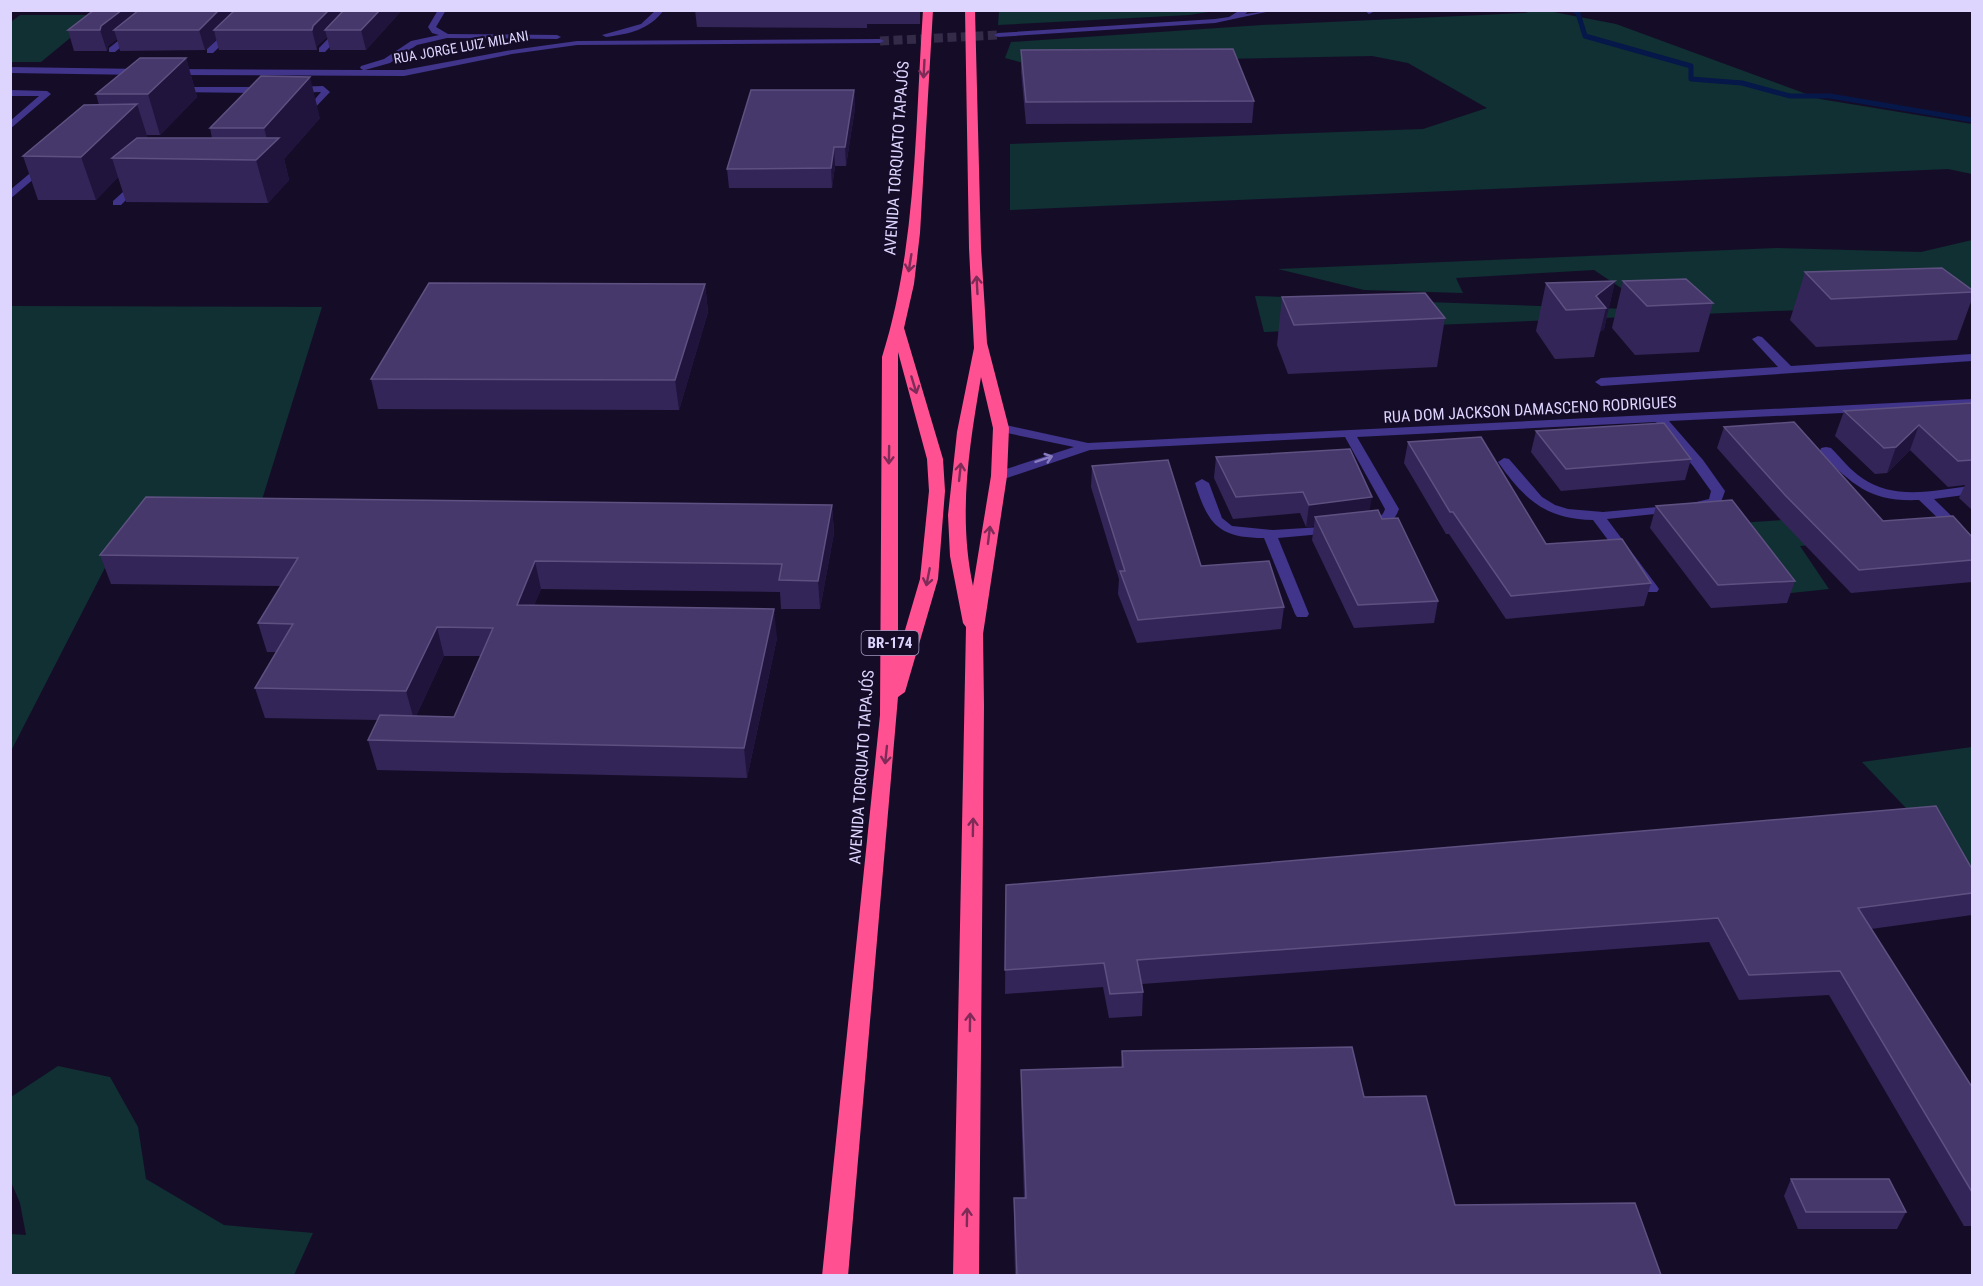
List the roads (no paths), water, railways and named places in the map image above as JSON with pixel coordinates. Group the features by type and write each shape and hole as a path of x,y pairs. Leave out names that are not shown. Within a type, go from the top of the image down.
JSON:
{"highway":[{"name":"AVENIDA TORQUATO TAPAJÓS","path":"835,1275 890,715 888,357 898,329 916,221 927,10"},
{"path":"966,1275 975,706 974,634 999,476 1001,428 980,343 975,248 970,11"},
{"path":"890,715 929,579 937,491 935,459 898,329"},
{"path":"974,634 958,554 956,514 970,400 980,343"}],"street":[{"path":"112,50 162,10"},
{"path":"210,51 254,10"},
{"path":"322,50 361,10"},
{"path":"442,10 432,27 435,31 447,36"},
{"path":"595,37 655,24 660,10"},
{"path":"1229,15 1246,10"},
{"path":"998,31 1272,10"},
{"path":"666,34 684,37"},
{"name":"RUA JORGE LUIZ MILANI","path":"161,72 297,74 404,73 512,52 577,43 881,38 447,36 414,43 407,57 334,73"},
{"path":"407,57 456,64"},
{"path":"10,70 149,72"},
{"path":"283,90 297,74"},
{"path":"161,90 323,89 326,92 309,111"},
{"path":"10,93 47,94 10,126"},
{"path":"10,196 55,157"},
{"path":"117,203 146,175"},
{"path":"1758,339 1788,370"},
{"path":"1601,382 1972,358"},
{"name":"RUA DOM JACKSON DAMASCENO RODRIGUES","path":"1001,428 1089,446 1972,403"},
{"path":"1953,404 1966,417"},
{"path":"1504,462 1536,500 1546,507 1568,513 1597,516 1709,505 1718,498 1718,491 1698,463 1660,419"},
{"path":"1202,483 1216,520 1222,526 1238,532 1269,534 1373,526 1385,521 1391,515 1392,509 1350,435"},
{"name":"RUA DOM JACKSON DAMASCENO RODRIGUES","path":"999,476 1089,446"},
{"path":"1826,451 1855,480 1870,489 1889,494 1923,496 1972,490"},
{"path":"1923,496 1972,543"},
{"path":"1597,516 1652,589"},
{"path":"1269,534 1302,614"}],"waterway":[{"path":"1574,10 1578,13 1585,36 1691,66 1691,79 1742,83 1790,96 1830,96 1972,120"}],"tunnel":[{"path":"880,41 998,35"}]}
